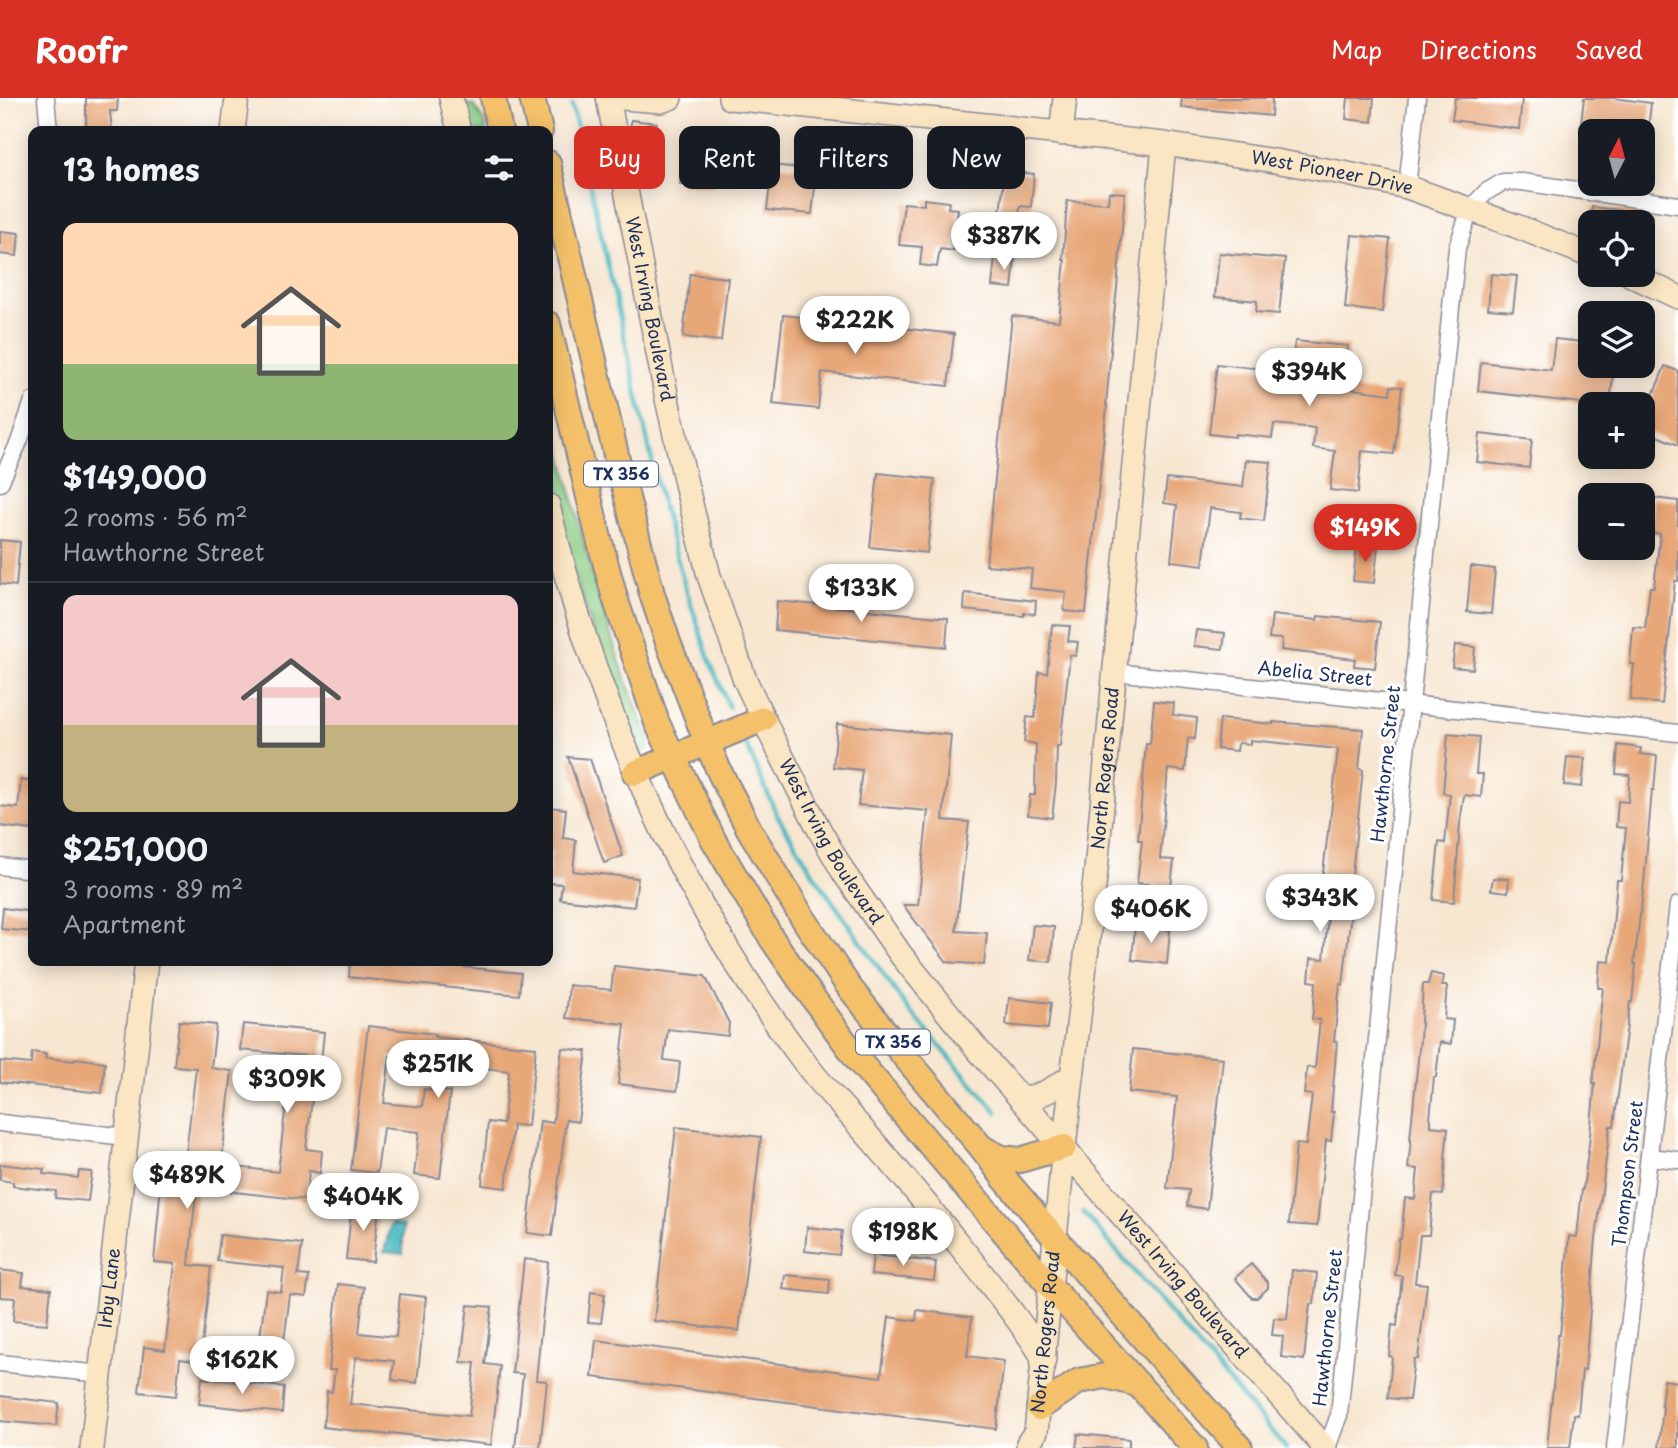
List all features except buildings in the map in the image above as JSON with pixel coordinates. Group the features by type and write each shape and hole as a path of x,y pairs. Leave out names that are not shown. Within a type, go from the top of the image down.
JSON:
{"main road":[{"path":"493,98 499,126"},
{"path":"532,98 539,126"},
{"name":"TX 356","path":"553,184 640,551 668,642 707,743 749,830 849,987 982,1148 1003,1178 1240,1448"},
{"name":"TX 356","path":"553,345 615,598 657,723 713,839 772,939 866,1070 1051,1287 1195,1448"},
{"path":"635,773 763,719"},
{"path":"982,1148 1002,1158 1020,1160 1064,1147"},
{"path":"1036,1434 1079,1381 1105,1376 1138,1384"}],"street":[{"path":"47,98 49,126"},
{"path":"234,126 237,98"},
{"path":"451,98 458,126"},
{"name":"West Irving Boulevard","path":"608,98 667,399 709,576 745,680 820,831 844,873 901,955 978,1050 1326,1448"},
{"path":"622,98 662,101 670,98"},
{"name":"West Pioneer Drive","path":"730,98 1164,144 1284,162 1407,187 1578,251"},
{"path":"1061,134 1065,98"},
{"path":"1407,187 1417,98"},
{"name":"North Rogers Road","path":"1036,1434 1064,1147 1096,870 1164,144"},
{"path":"1470,209 1486,192 1503,182 1522,182 1678,205"},
{"name":"Hawthorne Street","path":"1326,1448 1339,1415 1457,248 1470,209"},
{"path":"1655,287 1678,298"},
{"path":"0,483 28,416"},
{"path":"553,525 580,622 611,713 645,796 693,893 766,1009 806,1065 936,1217 1023,1326 1044,1359"},
{"name":"Abelia Street","path":"1114,672 1678,733"},
{"path":"0,866 28,869"},
{"name":"Thompson Street","path":"1615,1448 1678,905"},
{"name":"Irby Lane","path":"92,1448 145,966"},
{"path":"1022,1098 1032,1098 1051,1090 1072,1076"},
{"path":"0,1123 126,1137"},
{"path":"1649,1157 1678,1160"},
{"path":"0,1363 100,1374"}],"green space":[{"path":"463,102 474,106 485,126 465,126"},
{"path":"553,414 579,526 604,613 650,741 647,749 641,753 633,751 571,564 553,490"}],"water":[{"path":"391,1224 403,1226 403,1254 384,1252"}],"waterway":[{"path":"572,105 661,501 709,659 729,707"},
{"path":"745,742 777,815 817,879 907,1008 997,1112"},
{"path":"1083,1212 1286,1448"}]}
